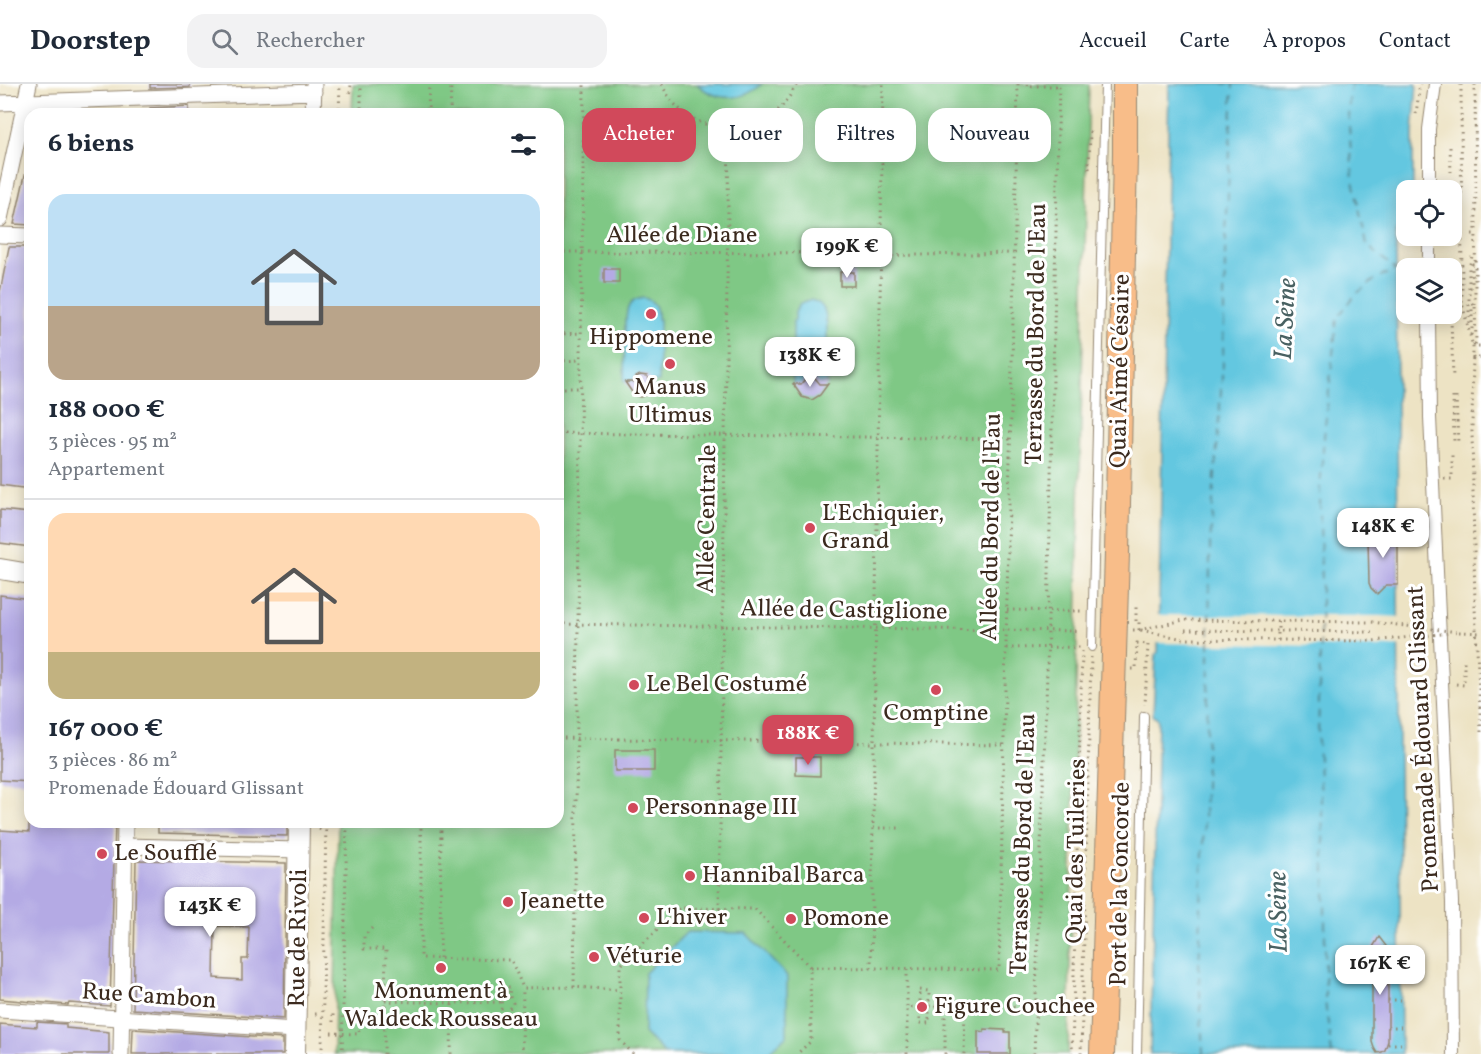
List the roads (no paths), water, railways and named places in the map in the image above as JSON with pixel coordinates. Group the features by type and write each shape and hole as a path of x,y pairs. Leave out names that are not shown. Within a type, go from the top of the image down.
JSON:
{"main road":[{"name":"Quai Aimé Césaire","path":"1125,84 1118,495 1125,661"},
{"name":"Quai des Tuileries","path":"1102,1054 1125,661"}],"street":[{"path":"0,219 29,84"},
{"path":"1429,180 1429,129 1434,84"},
{"path":"0,103 314,88 314,108"},
{"path":"0,235 24,236"},
{"name":"Promenade Édouard Glissant","path":"1430,324 1430,417 1452,902 1453,1054"},
{"path":"0,569 24,573"},
{"path":"121,1054 125,828"},
{"name":"Rue de Rivoli","path":"295,1054 300,828"},
{"path":"125,846 299,850"},
{"name":"Rue Cambon","path":"0,1010 295,1030"}],"lane":[{"name":"Quai Aimé Césaire","path":"1092,647 1105,84"},
{"name":"Port de la Concorde","path":"1137,1054 1145,713"}],"water":[{"path":"697,84 762,84 746,94 730,98 712,94"},
{"name":"La Seine","path":"1169,84 1417,84 1413,132 1413,180 1396,180 1401,1054 1150,1054 1158,719 1153,716 1156,654 1158,652"},
{"path":"643,298 654,305 657,319 659,319 659,382 649,382 647,376 640,375 634,382 624,382 625,319 630,305 635,300"},
{"path":"811,300 823,308 827,321 827,384 818,384 815,378 809,377 802,384 793,384 793,321 795,321 795,312 800,304"},
{"path":"687,932 746,933 787,976 787,1035 767,1054 665,1054 644,1033 645,973"}],"place":[{"name":"Hippomene","path":"651,314"},
{"name":"Manus Ultimus","path":"670,364"},
{"name":"L'Echiquier, Grand","path":"810,528"},
{"name":"Le Bel Costumé","path":"634,685"},
{"name":"Comptine","path":"936,690"},
{"name":"Personnage III","path":"633,808"},
{"name":"Le Soufflé","path":"102,854"},
{"name":"Hannibal Barca","path":"690,876"},
{"name":"Jeanette","path":"508,902"},
{"name":"L'hiver","path":"644,918"},
{"name":"Pomone","path":"791,919"},
{"name":"Véturie","path":"594,957"},
{"name":"Monument à Waldeck Rousseau","path":"441,968"},
{"name":"Figure Couchee","path":"922,1007"}]}
